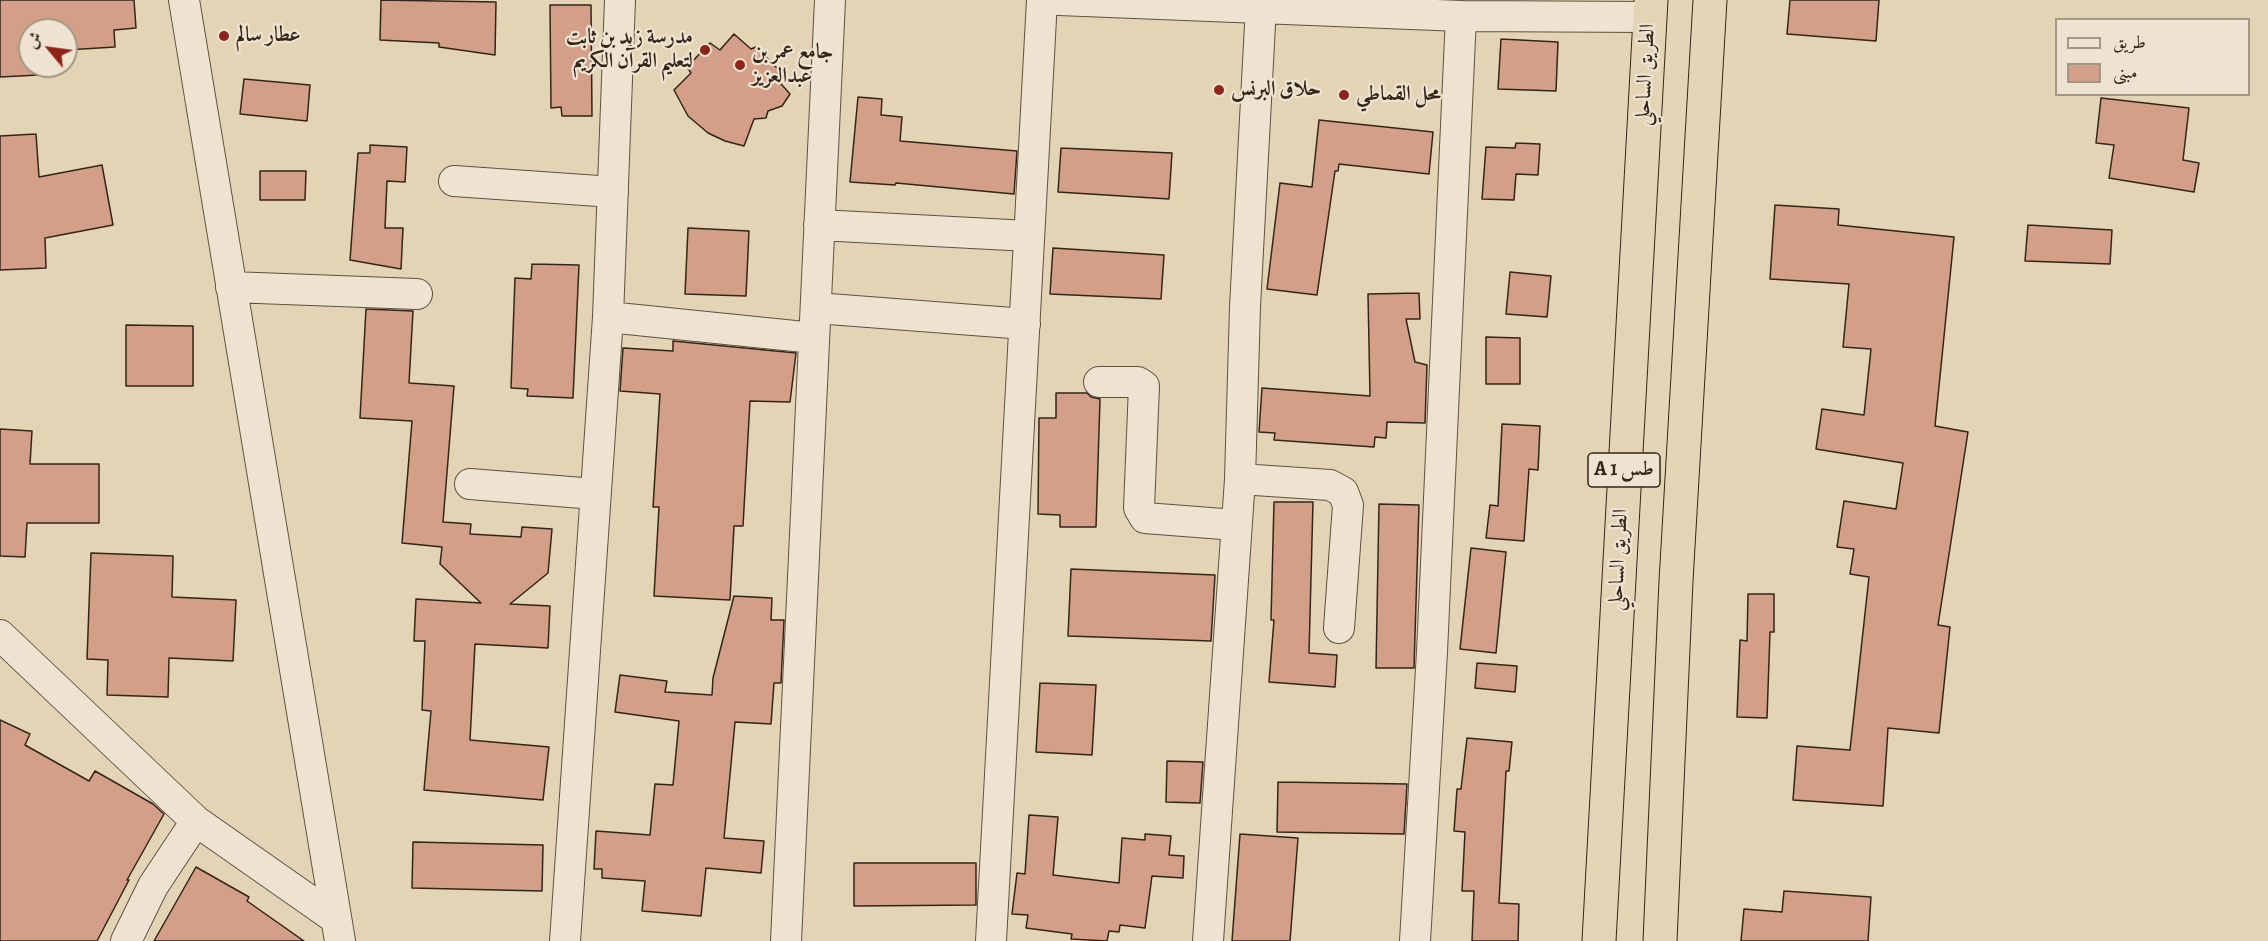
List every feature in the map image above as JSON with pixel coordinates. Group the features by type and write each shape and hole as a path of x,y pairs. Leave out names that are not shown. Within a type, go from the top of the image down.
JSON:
{"highway":[{"name":"A 1 طس","path":"1660,941 1676,581 1710,0"},
{"name":"الطريق الساحلي","path":"1599,941 1650,9"}],"street":[{"path":"184,0 338,930"},
{"path":"565,941 608,317 620,0"},
{"path":"786,941 830,0"},
{"path":"991,941 1042,0"},
{"path":"1059,0 1261,6 1461,16 1650,9"},
{"path":"1208,941 1240,479 1245,307 1261,6"},
{"path":"1414,941 1432,652 1461,16"},
{"path":"454,181 613,192"},
{"path":"819,225 1029,236"},
{"path":"231,287 417,294"},
{"path":"816,308 1025,324"},
{"path":"608,317 814,338"},
{"path":"1099,382 1138,382 1144,386 1139,508 1145,518 1236,525"},
{"path":"1240,479 1330,485 1343,492 1348,505 1339,628"},
{"path":"470,484 595,494"},
{"path":"0,635 196,821 338,930"},
{"path":"126,941 153,886 196,821"}],"building":[{"path":"0,0 134,0 136,28 114,30 115,47 78,49 78,18 18,18 18,76 0,77"},
{"path":"381,0 496,2 495,55 439,47 439,43 380,40"},
{"path":"1790,0 1879,0 1876,41 1787,34"},
{"path":"550,5 591,5 592,116 562,116 561,107 551,108"},
{"path":"734,34 751,49 756,47 780,71 774,76 790,94 782,106 768,111 766,118 754,119 744,146 708,133 688,116 674,90 691,73 687,67 710,43 720,50"},
{"path":"1501,39 1558,42 1556,91 1498,89"},
{"path":"244,79 310,85 307,121 240,114"},
{"path":"858,97 882,99 881,115 902,117 900,141 1017,151 1014,194 896,183 895,185 850,182"},
{"path":"2101,98 2189,108 2183,160 2199,163 2194,192 2109,178 2114,145 2096,143"},
{"path":"1319,120 1433,132 1429,174 1339,164 1338,171 1335,171 1317,295 1267,289 1280,183 1312,187"},
{"path":"36,134 39,177 102,165 113,225 45,238 46,268 0,270 0,136"},
{"path":"1516,143 1540,144 1538,175 1516,174 1514,200 1482,199 1486,147 1515,148"},
{"path":"370,145 407,147 405,182 387,181 385,228 403,228 401,269 350,260 358,153 370,153"},
{"path":"1061,148 1172,153 1169,199 1058,192"},
{"path":"260,171 306,171 305,200 260,200"},
{"path":"1775,205 1839,209 1838,225 1954,237 1935,426 1968,432 1938,625 1950,627 1939,733 1888,728 1883,806 1793,800 1797,746 1850,750 1869,577 1850,574 1854,549 1837,547 1844,501 1896,509 1903,463 1816,449 1822,409 1864,415 1871,349 1843,347 1849,284 1770,279"},
{"path":"2028,225 2112,230 2110,264 2025,261"},
{"path":"688,228 749,231 746,296 685,294"},
{"path":"1053,248 1164,255 1161,299 1050,294"},
{"path":"532,264 579,265 573,398 527,396 528,389 511,388 515,278 531,279"},
{"path":"1510,272 1551,276 1547,317 1506,314"},
{"path":"1419,293 1420,319 1406,319 1415,362 1427,365 1425,423 1387,422 1386,438 1375,437 1374,447 1274,440 1275,433 1259,432 1262,388 1370,396 1368,294"},
{"path":"366,309 413,311 409,383 454,386 443,522 471,524 470,534 521,537 522,527 552,529 548,573 510,604 550,606 548,648 475,644 470,740 549,747 543,800 424,790 431,711 422,710 425,641 414,641 416,599 481,603 440,564 442,547 402,543 412,421 360,418"},
{"path":"126,325 193,326 193,386 126,386"},
{"path":"1486,337 1520,338 1520,384 1486,384"},
{"path":"673,341 796,353 790,402 750,401 743,526 734,526 730,600 654,596 659,507 653,507 660,394 620,391 623,348 673,351"},
{"path":"1056,393 1087,393 1091,397 1100,399 1096,527 1060,527 1060,515 1038,514 1039,418 1056,418"},
{"path":"1502,424 1540,426 1538,470 1529,469 1524,541 1486,538 1490,505 1498,506"},
{"path":"0,429 32,431 30,464 99,464 99,523 27,523 25,557 0,556"},
{"path":"1274,502 1313,502 1309,653 1337,655 1335,687 1269,682 1274,620 1271,620"},
{"path":"1379,504 1419,505 1414,668 1376,668"},
{"path":"1471,548 1506,552 1496,653 1460,649"},
{"path":"91,553 173,556 172,597 236,600 233,661 169,658 168,697 107,695 108,660 87,659"},
{"path":"1071,569 1215,575 1211,641 1068,636"},
{"path":"1748,594 1774,594 1774,632 1770,632 1767,718 1737,717 1740,640 1747,641"},
{"path":"734,596 772,598 771,620 784,620 781,683 774,683 771,724 735,722 724,838 764,841 761,873 706,868 701,916 642,911 645,881 602,878 602,869 594,869 596,831 650,835 655,784 673,785 679,721 615,712 620,675 667,681 665,692 712,695 713,678"},
{"path":"1477,663 1517,666 1515,692 1475,688"},
{"path":"1040,683 1096,685 1092,755 1036,752"},
{"path":"0,720 30,734 25,745 89,781 95,771 153,804 164,814 127,880 129,880 97,941 0,941"},
{"path":"1467,738 1512,742 1509,771 1506,771 1499,903 1519,904 1518,941 1472,941 1474,891 1462,891 1465,832 1454,831 1457,789 1461,789"},
{"path":"1167,761 1203,762 1200,803 1166,802"},
{"path":"1278,782 1407,784 1404,834 1277,832"},
{"path":"1029,815 1058,817 1053,875 1119,883 1122,838 1145,840 1145,834 1171,836 1169,855 1184,856 1183,878 1152,876 1145,928 1120,925 1119,932 1109,931 1107,941 1071,939 1072,934 1026,928 1028,915 1012,914 1017,873 1025,874"},
{"path":"1240,834 1298,838 1290,941 1232,941"},
{"path":"413,842 543,845 542,891 412,888"},
{"path":"854,863 976,863 976,905 854,906"},
{"path":"196,867 249,897 247,901 304,941 154,941"},
{"path":"1784,891 1871,897 1868,941 1741,941 1744,909 1782,912"}],"place":[{"name":"عطار سالم","path":"224,36"},
{"name":"مدرسة زيد بن ثابت لتعليم القرآن الكريم","path":"705,50"},
{"name":"جامع عمر بن عبدالعزيز","path":"740,65"},
{"name":"حلاق البرنس","path":"1219,90"},
{"name":"محل القماطي","path":"1344,95"}]}
